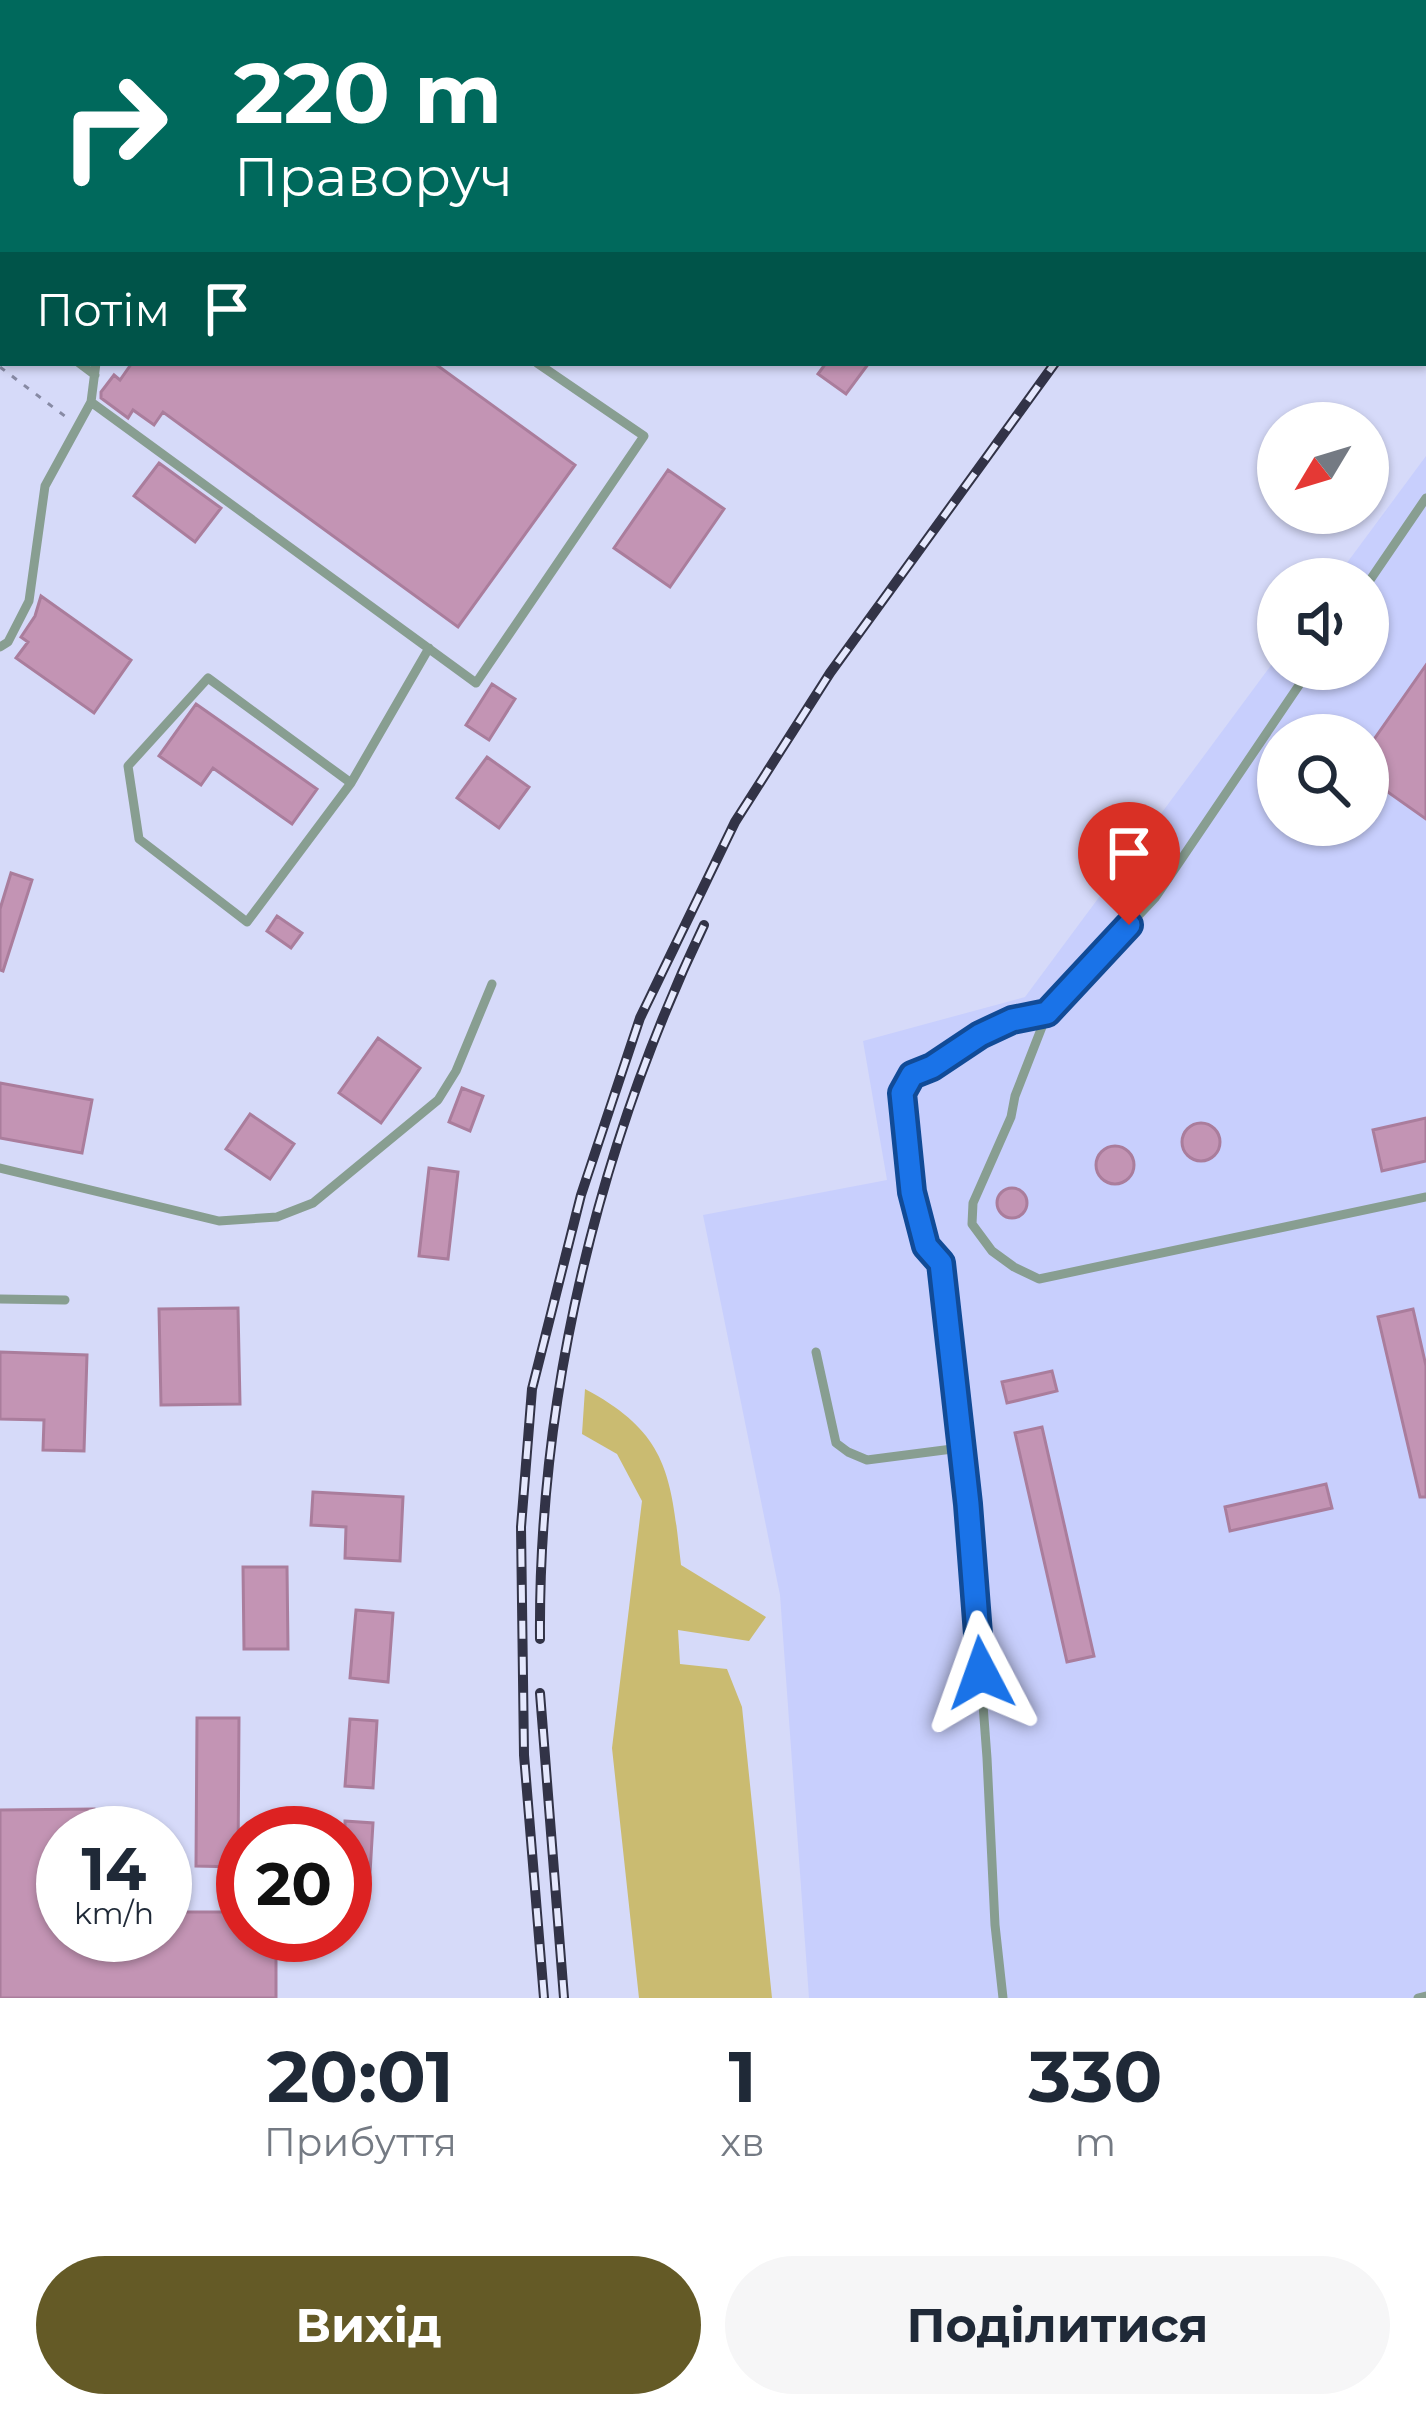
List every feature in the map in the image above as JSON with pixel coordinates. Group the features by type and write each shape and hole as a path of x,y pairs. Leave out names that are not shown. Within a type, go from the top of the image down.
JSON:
{"lane":[{"path":"92,402 476,683 644,436 541,366"},
{"path":"0,647 8,642 29,602 45,486 92,402 96,369"},
{"path":"1386,558 1426,498"},
{"path":"351,783 208,678 128,766 139,839 247,922 351,783 429,648"},
{"path":"1296,690 1155,898 1047,1013 1011,1117 973,1203 972,1224 992,1252 1039,1279 1426,1197"},
{"path":"0,1168 219,1221 277,1217 313,1203 438,1100 456,1071 491,984"},
{"path":"1003,1998 968,1504 941,1263 926,1246 912,1192 902,1093 912,1075 980,1035 1012,1020 1047,1013"},
{"path":"0,1299 65,1300"},
{"path":"816,1352 836,1443 848,1452 868,1460 960,1448"}],"path":[{"path":"0,367 78,426"}],"shaded area":[{"path":"1426,456 1426,1998 809,1998 780,1595 703,1215 887,1180 863,1041 1025,997 1257,684 1257,690 1389,690 1389,558 1351,558 1368,534 1389,534 1389,506"},
{"path":"585,1389 634,1423 661,1461 674,1507 681,1565 766,1617 749,1641 678,1630 680,1664 727,1669 742,1707 772,1998 639,1998 612,1748 642,1501 617,1454 582,1434"}],"building":[{"path":"130,366 438,366 575,465 458,627 163,412 154,425 133,410 128,418 101,398 114,375 120,380"},
{"path":"824,366 867,366 846,394 818,374"},
{"path":"159,463 221,508 195,542 134,496"},
{"path":"668,470 724,509 670,587 614,548"},
{"path":"41,596 131,660 94,713 16,658 28,642 21,637"},
{"path":"1426,665 1426,819 1389,793 1389,718"},
{"path":"492,684 515,699 489,740 466,725"},
{"path":"196,704 317,789 292,824 213,768 201,785 159,756"},
{"path":"487,757 529,787 499,828 457,798"},
{"path":"11,873 32,880 3,971 0,909"},
{"path":"277,916 302,933 291,948 267,931"},
{"path":"378,1038 420,1068 381,1123 339,1093"},
{"path":"0,1083 92,1100 82,1153 0,1138"},
{"path":"462,1088 483,1096 470,1131 449,1122"},
{"path":"250,1114 294,1144 270,1179 226,1149"},
{"path":"1426,1118 1426,1161 1382,1171 1373,1130"},
{"path":"1201,1123 1214,1129 1220,1142 1214,1155 1201,1161 1188,1155 1182,1142 1188,1129"},
{"path":"1115,1146 1128,1152 1134,1165 1128,1178 1115,1184 1102,1178 1096,1165 1102,1152"},
{"path":"429,1168 458,1172 448,1259 419,1256"},
{"path":"1012,1188 1023,1192 1027,1203 1023,1214 1012,1218 1001,1214 997,1203 1001,1192"},
{"path":"238,1308 240,1404 161,1405 159,1309"},
{"path":"1413,1309 1426,1366 1426,1497 1420,1497 1378,1317"},
{"path":"0,1352 87,1355 84,1451 43,1450 44,1420 0,1419"},
{"path":"1052,1371 1057,1391 1007,1403 1002,1382"},
{"path":"1042,1427 1094,1656 1067,1662 1015,1433"},
{"path":"1326,1484 1332,1508 1230,1531 1225,1507"},
{"path":"313,1492 403,1497 400,1561 345,1558 346,1527 311,1525"},
{"path":"243,1567 287,1567 288,1649 244,1649"},
{"path":"356,1610 393,1613 388,1682 350,1678"},
{"path":"197,1718 239,1718 238,1806 216,1806 216,1866 196,1866"},
{"path":"350,1719 377,1721 373,1788 345,1786"},
{"path":"0,1810 36,1810 36,1962 192,1962 192,1912 216,1912 216,1962 276,1962 276,1998 0,1998"}],"railway":[{"path":"544,1998 524,1755 521,1527 532,1389 581,1195 640,1018 735,822 830,673 1053,366"},
{"path":"540,1639 550,1455 582,1273 634,1095 704,925"},
{"path":"540,1693 564,1998"}],"route":[{"path":"981,1673 941,1263 926,1246 912,1192 902,1093 912,1075 980,1035 1012,1020 1047,1013 1129,925"}]}
